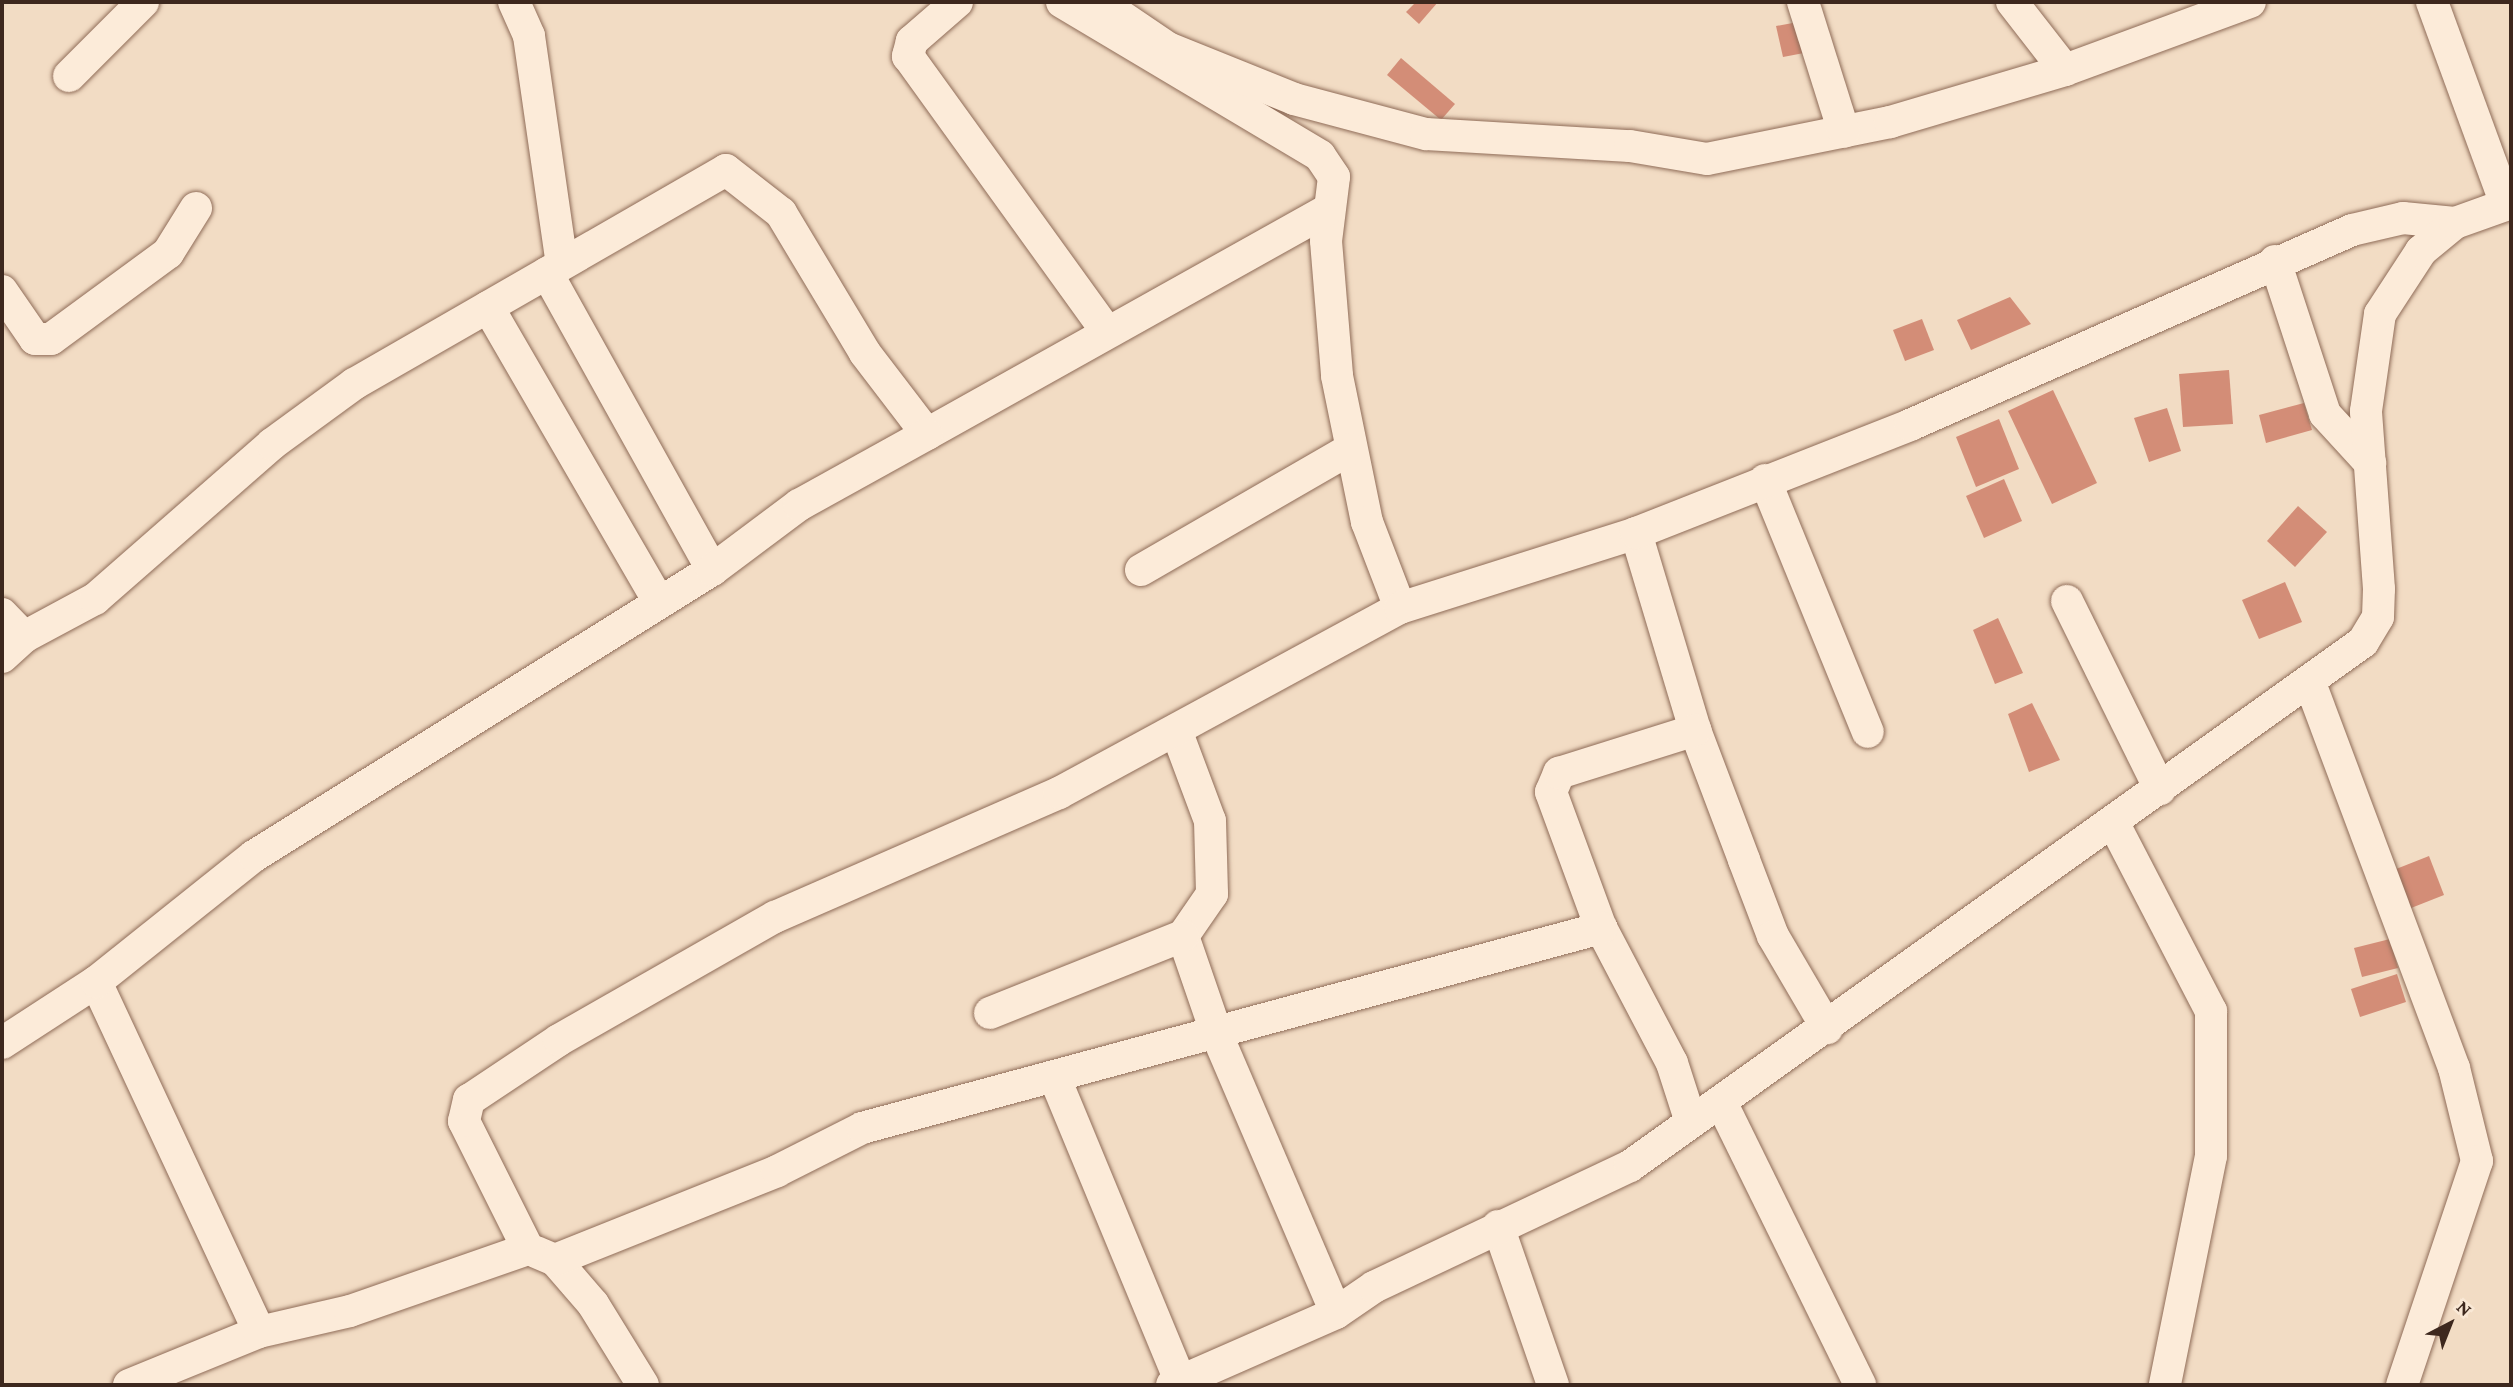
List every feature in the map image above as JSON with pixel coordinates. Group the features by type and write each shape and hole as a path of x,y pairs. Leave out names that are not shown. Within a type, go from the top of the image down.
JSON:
{"street":[{"path":"69,76 144,2"},
{"path":"514,2 529,36 554,268 712,570"},
{"path":"957,2 912,40 908,55 1106,331"},
{"path":"1062,2 1321,156 1334,177 1326,211 1337,376 1367,522 1400,608"},
{"path":"1100,2 1168,48 1294,99 1426,134 1630,146 1707,159 1844,132 2065,70 2250,2"},
{"path":"1803,2 1844,132"},
{"path":"2012,2 2065,70"},
{"path":"1056,1081 1176,1383 1336,1313 1498,1226 1630,1166 1721,1104 2363,642 2378,617 2366,411 2380,314 2421,251 2455,223 2509,204 2432,2"},
{"path":"2,614 13,647 95,599 272,443 355,384 704,177 726,170 742,177 782,213 865,353 927,434"},
{"path":"2,291 36,339 51,339 168,253 196,208"},
{"path":"2,1043 96,982 254,856 712,570 799,505 1106,331 1326,211"},
{"path":"643,1385 593,1304 541,1254 464,1121 469,1100 483,1087 775,916 1059,793 1400,608 1636,533 1910,425 2275,261 2351,230 2403,218 2455,223"},
{"path":"2275,261 2325,414 2370,463"},
{"path":"488,307 659,602"},
{"path":"1141,570 1352,449"},
{"path":"1765,480 1868,732"},
{"path":"1636,533 1695,730 1773,936 1827,1028"},
{"path":"2067,601 2160,789"},
{"path":"2310,682 2454,1068 2477,1161 2402,1385"},
{"path":"990,1013 1183,936 1212,894 1210,821 1176,730"},
{"path":"1691,1122 1671,1063 1601,928 1550,792 1559,773 1695,730"},
{"path":"2113,822 2211,1010 2210,1156 2165,1385"},
{"path":"129,1385 259,1332 350,1311 541,1254 777,1171 862,1128 1056,1081 1601,928"},
{"path":"1183,936 1217,1035 1336,1313"},
{"path":"96,982 259,1332"},
{"path":"1721,1104 1860,1385"},
{"path":"1498,1226 1553,1385"}],"building":[{"path":"1416,2 1438,2 1419,24 1406,12"},
{"path":"1798,22 1804,53 1783,57 1776,26"},
{"path":"1401,58 1455,104 1441,120 1387,75"},
{"path":"2010,297 2031,324 1971,350 1957,320"},
{"path":"1922,319 1934,350 1905,361 1893,330"},
{"path":"2229,370 2233,424 2183,427 2179,374"},
{"path":"2053,390 2097,483 2052,504 2008,411"},
{"path":"2304,403 2312,430 2266,443 2259,415"},
{"path":"2167,408 2181,451 2149,462 2134,418"},
{"path":"1999,419 2019,469 1976,487 1956,437"},
{"path":"2004,479 2022,521 1984,538 1966,496"},
{"path":"2298,506 2327,532 2295,567 2267,541"},
{"path":"2285,582 2302,622 2259,639 2242,600"},
{"path":"1998,618 2023,673 1995,684 1973,630"},
{"path":"2032,703 2060,760 2029,772 2008,714"},
{"path":"2429,856 2444,895 2401,912 2386,873"},
{"path":"2390,939 2398,968 2362,977 2354,948"},
{"path":"2397,974 2406,1002 2360,1017 2351,989"}]}
